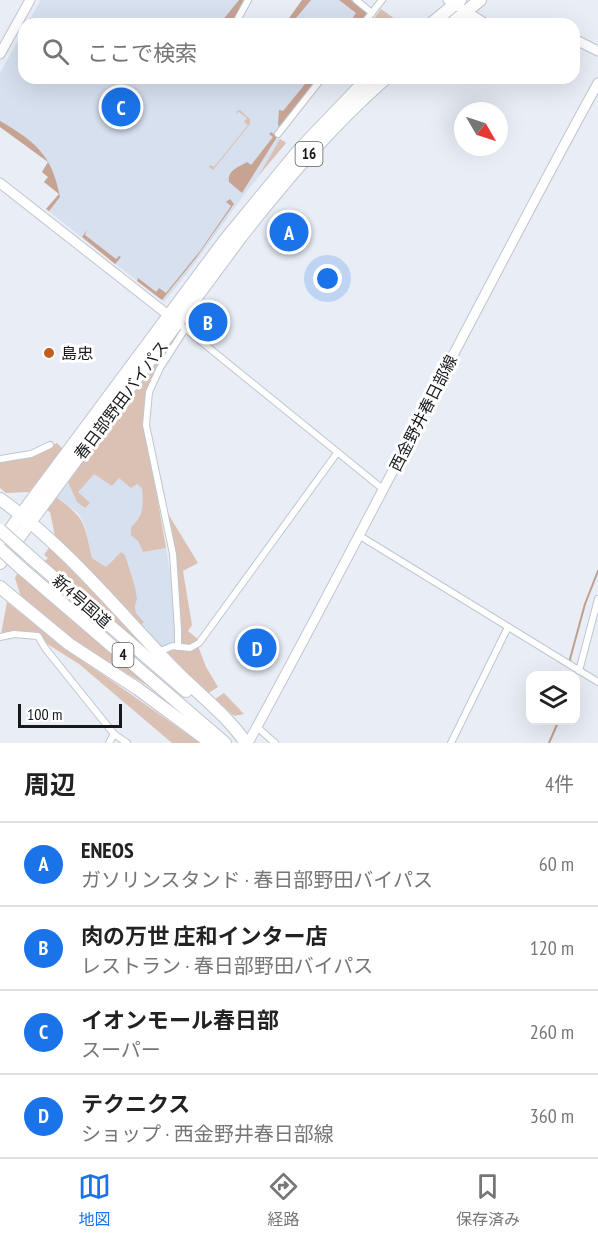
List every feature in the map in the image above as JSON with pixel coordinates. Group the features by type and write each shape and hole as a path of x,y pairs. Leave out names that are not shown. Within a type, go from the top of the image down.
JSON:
{"highway":[{"path":"439,18 457,4 480,0"},
{"name":"春日部野田バイパス","path":"177,323 270,183 362,84"},
{"name":"春日部野田バイパス","path":"0,563 26,518 277,191 360,101 379,84"},
{"path":"0,499 26,518"},
{"name":"春日部野田バイパス","path":"0,543 26,518"},
{"name":"4","path":"26,518 83,571 191,686 232,724 246,743"},
{"name":"新4号国道","path":"0,530 246,743"},
{"name":"新4号国道","path":"0,549 225,743"},
{"path":"0,587 69,644 138,689 211,743"}],"main road":[{"path":"20,18 30,0"},
{"path":"457,4 477,18"},
{"path":"0,54 18,22"},
{"path":"580,42 598,51"},
{"name":"西金野井春日部線","path":"246,743 257,727 360,536 511,242 598,83"},
{"path":"0,183 177,323"}],"street":[{"path":"238,18 249,0"},
{"path":"356,0 372,13"},
{"path":"368,18 382,0"},
{"path":"278,134 317,84"},
{"path":"177,647 173,554 146,425 149,392 177,323 384,490"},
{"path":"0,459 31,454 50,445"},
{"path":"158,652 173,646 190,648 199,643 337,453"},
{"path":"360,536 598,682"},
{"path":"579,670 598,598"},
{"path":"452,743 508,627"},
{"path":"0,637 14,634 38,636 45,648 114,734 128,743"},
{"path":"257,727 275,743"},
{"path":"109,743 114,734"}],"shaded area":[{"path":"41,0 247,0 236,18 30,18"},
{"path":"239,0 247,0 236,18 224,18"},
{"path":"302,0 351,0 366,12 363,18 289,18"},
{"path":"302,0 311,0 296,18 289,18"},
{"path":"339,0 351,0 366,12 367,16 354,18 356,13"},
{"path":"381,9 394,18 374,18"},
{"path":"18,41 18,84 314,84 274,134 286,143 246,192 164,302 46,209 59,194 44,182 48,177 42,172 48,162 0,127 0,73"},
{"path":"305,84 314,84 280,127 278,125 279,110 283,111"},
{"path":"240,110 250,119 250,124 213,170 209,167 210,165 214,167 248,125 244,122 247,118 239,112 236,114"},
{"path":"0,121 33,143 48,162 0,127"},
{"path":"271,132 277,137 242,193 229,182 230,175 234,169 247,162 251,165 273,137 269,134"},
{"path":"280,139 286,143 259,175"},
{"path":"48,162 57,183 60,197 49,211 46,209 59,194 44,182 48,177 42,172"},
{"path":"230,199 234,204 196,258 162,300 137,281 138,278 156,292 159,288 166,293 200,251 231,206 226,202"},
{"path":"87,230 85,235 116,259 121,257 115,264 82,237"},
{"path":"177,337 152,389 148,444 166,548 143,552 138,541 131,535 131,527 136,523 142,509 142,488 137,484 131,488 119,478 112,486 94,474 78,492 90,503 85,508 77,502 68,482"},
{"path":"57,443 63,449 29,492 6,493 0,488 0,461 30,455"},
{"path":"94,473 112,486 119,478 142,487 144,509 139,520 131,527 143,552 166,548 175,604 176,644 162,647 141,625 144,622 136,613 137,599 114,558 106,567 92,558 85,526 78,513 56,497 68,482 77,502 77,492"},
{"path":"160,483 162,483 167,512 198,563 183,571 192,625 188,631 199,640 192,646 180,645 180,608"},
{"path":"56,497 73,511 82,523 92,558 106,567 121,552 125,555 135,587 136,613 144,622 141,625 55,536 50,512 47,510"},
{"path":"50,546 146,648 44,562 48,558 44,555"},
{"path":"18,572 153,689 66,637 21,597 15,578"},
{"path":"7,602 58,643 200,743 172,743 79,664 44,642 39,634 22,631 1,634"},
{"path":"198,646 206,667 218,687 207,694 165,650"},
{"path":"224,693 244,714 234,716 215,699"}],"waterway":[{"path":"571,664 570,659 585,604 598,571"},
{"path":"549,743 557,725"}],"place":[{"name":"イオンモール春日部","path":"121,107"},
{"name":"ENEOS","path":"289,232"},
{"name":"肉の万世 庄和インター店","path":"208,322"},
{"name":"島忠","path":"49,353"},
{"name":"テクニクス","path":"257,648"}]}
